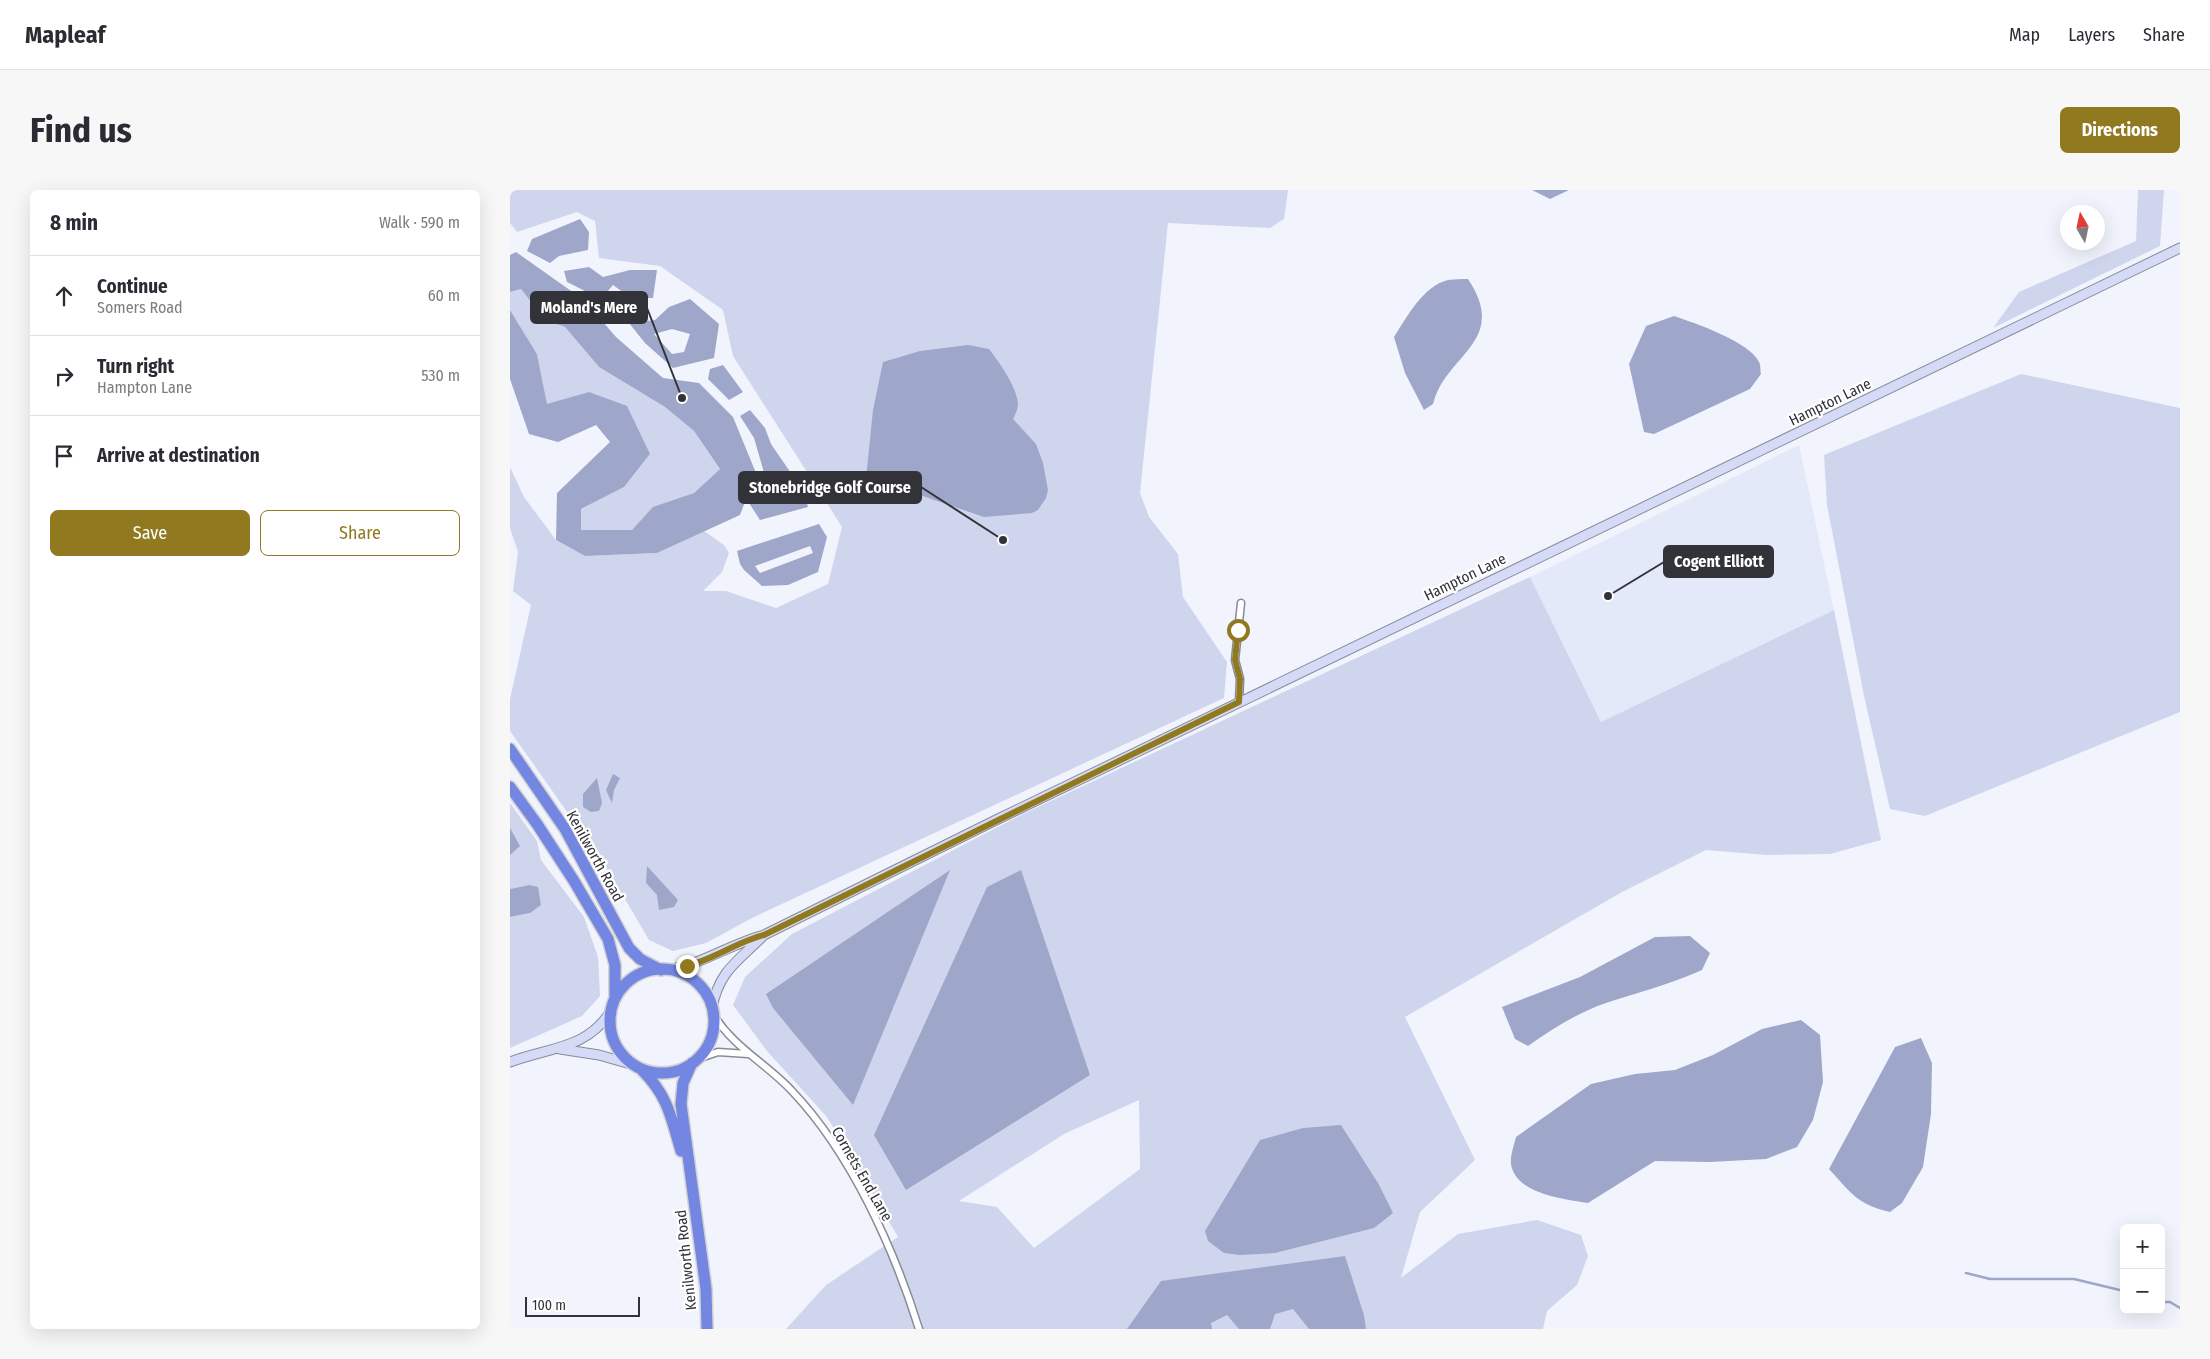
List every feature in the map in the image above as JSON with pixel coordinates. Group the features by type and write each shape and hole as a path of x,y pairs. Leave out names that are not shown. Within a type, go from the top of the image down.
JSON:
{"highway":[{"name":"Kenilworth Road","path":"510,749 565,829 629,948 640,959 665,970"},
{"name":"Kenilworth Road","path":"510,787 569,873 608,939 615,964 615,998"},
{"path":"665,970 692,979 704,992 712,1011 712,1036 693,1062 681,1069 667,1073 637,1067 622,1054 614,1042 610,1024 615,998 626,984 638,975 665,970"},
{"name":"Kenilworth Road","path":"693,1062 683,1083 681,1104 706,1289 707,1329"},
{"name":"Kenilworth Road","path":"637,1067 656,1084 665,1100 693,1188"}],"main road":[{"name":"Hampton Lane","path":"665,970 697,963 747,940 764,935 1239,702 2180,248"},
{"name":"Hampton Lane","path":"712,1011 718,985 725,972 764,935"},
{"path":"510,1062 560,1049 592,1033 611,1011"},
{"path":"560,1049 599,1055 637,1067"}],"street":[{"path":"1239,702 1240,679 1235,660 1240,603"},
{"name":"Cornets End Lane","path":"712,1011 726,1033 793,1091 818,1123 844,1164 885,1239 899,1271 919,1329"},
{"path":"693,1062 718,1052 750,1054"}],"shaded area":[{"path":"510,190 1288,190 1284,219 1270,228 1168,223 1140,493 1149,517 1178,554 1183,597 1227,662 1224,698 752,918 706,943 673,951 649,940 608,870 510,731 510,699 531,605 513,591 518,552 510,528 510,467 524,497 556,540 585,556 657,553 704,531 724,545 729,553 722,572 703,591 726,591 776,608 828,584 842,527 733,356 723,310 660,266 599,258 595,221 577,212 517,232 510,223"},
{"path":"1532,190 1569,190 1550,199"},
{"path":"2138,190 2164,190 2160,246 1993,328 2019,292 2136,241"},
{"path":"580,219 589,232 588,250 559,256 550,263 527,251 532,239"},
{"path":"516,252 584,300 616,337 663,378 699,383 733,417 756,473 740,515 657,553 585,556 556,540 557,493 610,442 596,425 558,442 529,434 510,379 510,310 537,354 547,404 589,392 627,406 650,454 624,487 581,509 581,530 632,530 653,507 694,493 720,469 694,431 665,407 599,367 565,327 545,320 521,289 510,292 510,255"},
{"path":"589,267 603,277 630,270 657,270 653,298 631,298 613,285 601,299 567,282 564,271"},
{"path":"1455,279 1468,279 1479,300 1482,318 1479,333 1471,346 1449,372 1433,404 1424,410 1405,373 1394,337 1423,295 1439,283"},
{"path":"521,289 545,320 565,327 599,367 665,407 694,431 720,469 694,493 653,508 632,530 581,530 581,509 624,487 650,454 589,392 547,405 537,354 510,310 510,292"},
{"path":"690,299 719,324 714,358 673,368 645,343 629,323 655,320 669,307","holes":["672,329 690,334 684,352 672,354 654,334"]},
{"path":"1674,316 1721,334 1745,347 1759,362 1761,374 1750,389 1654,434 1644,432 1629,364 1646,326"},
{"path":"968,345 989,349 998,361 1017,397 1018,406 1013,419 1036,444 1043,463 1048,490 1046,498 1038,510 1032,513 984,517 914,493 865,488 873,410 883,362 920,351"},
{"path":"723,365 743,392 729,400 708,379 710,369"},
{"path":"2021,374 2180,408 2180,712 1925,816 1890,809 1864,696 1827,505 1824,455"},
{"path":"750,410 765,428 771,444 804,492 808,507 760,520 749,503 765,476 754,438 740,416"},
{"path":"1799,445 1834,610 1601,722 1530,577"},
{"path":"819,524 827,537 818,572 788,585 762,586 744,570 740,564 737,551","holes":["810,546 813,553 760,573 755,566"]},
{"path":"1530,577 1601,722 1834,610 1881,840 1830,854 1767,855 1706,850 1622,892 1405,1017 1475,1160 1420,1212 1401,1278 1458,1234 1537,1220 1581,1235 1588,1256 1577,1285 1547,1311 1543,1329 786,1329 826,1285 898,1237 827,1117 767,1051 733,1005 745,977 792,934 1023,814","holes":["1139,1100 1140,1169 1034,1248 997,1207 959,1201 1064,1134"]},
{"path":"613,774 620,778 614,790 612,803 606,790"},
{"path":"597,778 602,803 599,811 591,812 583,807 583,794"},
{"path":"510,803 537,841 541,860 584,917 598,957 600,996 582,1016 510,1048 510,917 530,913 529,885 510,889"},
{"path":"510,828 520,846 510,855"},
{"path":"647,866 678,900 674,907 659,910 657,895 646,883"},
{"path":"950,870 853,1105 773,1008 766,994"},
{"path":"1021,870 1090,1075 906,1190 874,1135 987,887"},
{"path":"529,885 538,887 541,905 530,913 510,917 510,889"},
{"path":"1690,936 1710,953 1702,970 1679,980 1586,1011 1556,1027 1528,1046 1515,1039 1502,1007 1580,977 1655,937"},
{"path":"1801,1020 1820,1035 1823,1082 1813,1120 1797,1147 1766,1159 1710,1162 1655,1161 1588,1203 1542,1193 1521,1182 1515,1174 1511,1161 1516,1137 1591,1084 1635,1074 1675,1070 1713,1055 1762,1029"},
{"path":"1921,1038 1932,1063 1931,1114 1923,1167 1902,1203 1890,1212 1879,1209 1856,1197 1829,1169 1895,1047"},
{"path":"1341,1125 1378,1183 1393,1213 1374,1228 1275,1253 1240,1255 1224,1253 1208,1241 1205,1231 1260,1140 1303,1128"},
{"path":"1345,1256 1364,1315 1366,1329 1309,1329 1293,1309 1275,1314 1270,1329 1239,1329 1227,1315 1211,1323 1212,1329 1127,1329 1161,1281"}],"waterway":[{"path":"1966,1273 1990,1279 2074,1279 2120,1290"},
{"path":"2165,1302 2170,1302 2180,1308"}],"place":[{"name":"Moland's Mere","path":"682,398"},
{"name":"Stonebridge Golf Course","path":"1003,540"},
{"name":"Cogent Elliott","path":"1608,596"}],"route":[{"path":"687,966 705,960 747,940 764,935 1239,702 1240,679 1235,660 1238,630"}]}
